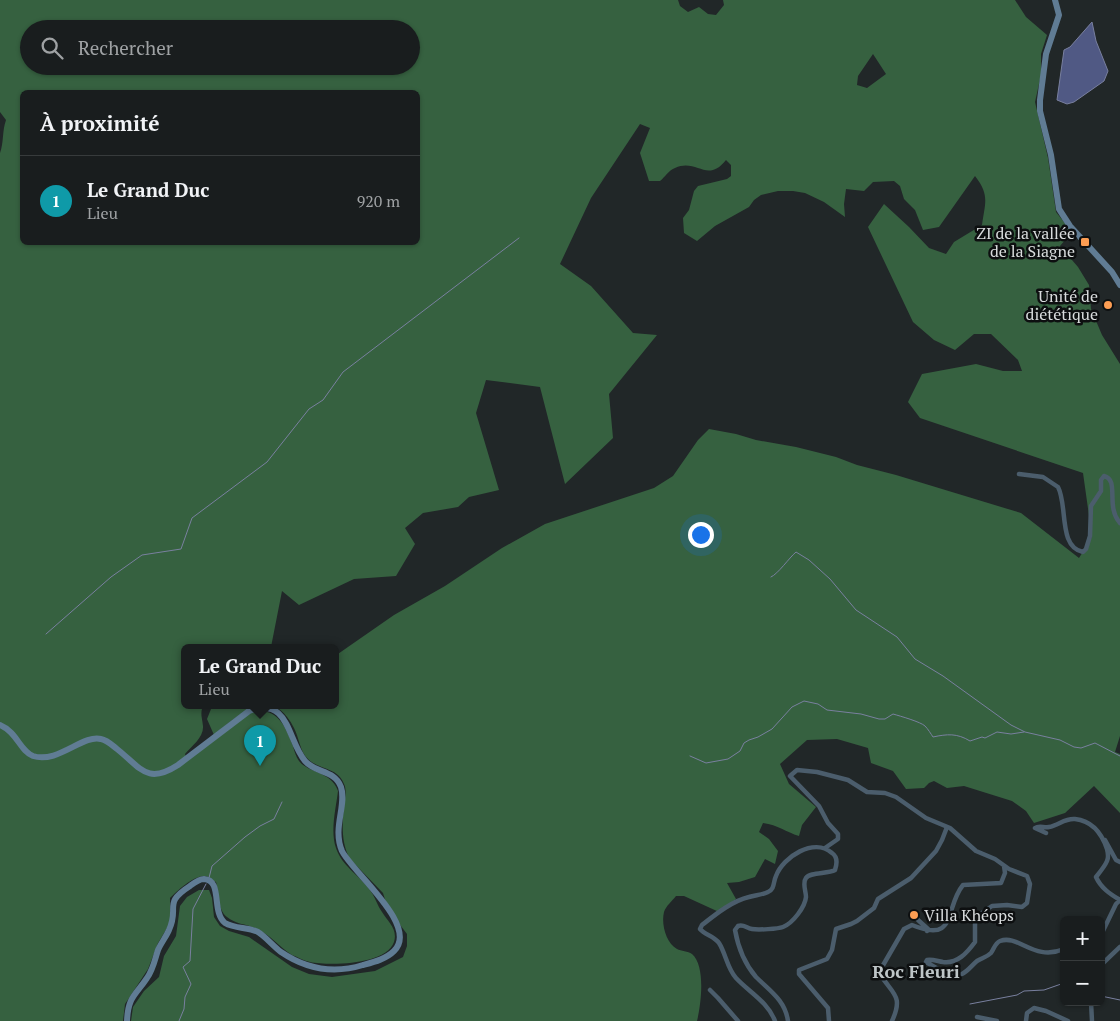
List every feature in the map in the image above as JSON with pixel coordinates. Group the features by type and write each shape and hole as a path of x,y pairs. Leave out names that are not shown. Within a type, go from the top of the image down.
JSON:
{"street":[{"path":"1055,0 1059,15 1046,54 1040,110 1051,155 1059,209 1070,226 1112,272 1120,284"},
{"path":"1019,474 1043,477 1058,487 1067,536 1077,551 1083,552 1086,549 1090,530 1091,506 1101,492 1101,480 1104,476 1113,479 1117,484 1114,506 1115,514 1120,523"},
{"path":"0,725 8,729 25,751 34,756 42,757 57,754 85,741 97,738 110,743 146,772 162,774 178,765 249,711 260,709"},
{"path":"127,1021 130,1001 148,978 159,948 169,930 172,920 173,902 176,896 201,880 208,880 214,885 217,912 224,922 230,926 257,932 280,951 307,966 336,970 356,967 386,957 394,952 400,938 399,928 380,896 348,860 340,846 338,829 342,799 340,786 332,775 306,763 286,722 280,714 268,709"},
{"path":"775,1021 767,1007 736,978 718,943 713,937 702,932 700,929 702,924 730,905 771,890 776,875 783,865 799,851 807,848 825,848 838,839 838,834 828,823 818,806 790,776 797,770 817,772 848,780 867,792 885,793 896,797 926,818 958,834 976,851 1027,876 1030,884 1027,903 1022,907 992,906 976,917 975,942 960,959 950,962 930,959 926,962 956,975 961,974 989,955 1000,941 1015,941 1034,951 1040,952 1054,952 1060,950"},
{"path":"1046,834 1035,828 1040,826 1048,828 1063,821 1074,819 1084,821 1094,826 1107,842 1116,860 1120,862"},
{"path":"829,1021 828,1008 799,974 799,970 827,959 832,950 836,929 857,921 874,908 878,899 920,870 942,840 947,827"},
{"path":"1103,837 1108,860 1096,877 1098,883 1120,900 1116,904 1105,927"},
{"path":"788,1021 784,1006 772,990 756,976 747,963 739,948 735,930 738,926 742,925 753,929 778,928 790,922 805,902 804,881 806,877 826,874 835,870 837,860 835,855 825,848"},
{"path":"892,1021 898,1008 896,999 880,974 882,967 904,929 912,926 927,931 943,927 950,918 959,890 963,886 1001,883 1005,872 1004,866"},
{"path":"918,920 928,929 927,931"},
{"path":"1105,961 1120,947"},
{"path":"710,990 738,1021"},
{"path":"1090,1006 1092,1021"},
{"path":"1026,1021 1027,1013 1034,1008 1068,1021"},
{"path":"977,1017 997,1021"}],"green space":[{"path":"0,0 678,0 680,6 688,12 699,7 708,14 716,15 724,5 723,0 1015,0 1026,17 1047,35 1041,54 1041,75 1035,102 1048,158 1056,212 1072,232 1060,246 1078,267 1089,285 1091,309 1102,335 1120,364 1120,736 1115,752 1120,754 1120,813 1094,786 1065,813 1034,823 1026,811 1012,801 964,786 947,788 934,781 924,788 906,789 893,771 871,763 868,748 837,739 807,740 780,764 789,784 816,807 802,825 799,836 773,825 763,823 759,832 769,839 778,851 775,864 765,859 755,877 739,882 727,883 736,899 719,912 684,896 676,896 664,912 664,927 667,938 677,949 692,954 699,967 701,996 697,1021 131,1021 133,1007 144,991 159,977 164,956 176,936 180,906 187,897 199,890 209,890 214,917 220,926 249,937 292,967 309,974 332,977 375,971 403,957 407,946 407,934 388,909 383,893 350,859 347,853 343,826 346,795 341,778 337,774 312,763 305,756 294,728 285,714 278,709 339,709 339,653 394,615 445,586 502,548 545,524 654,488 673,476 698,440 709,429 836,457 857,465 1021,513 1079,558 1092,537 1083,473 920,418 908,402 922,374 976,364 1003,371 1022,371 1018,360 991,334 974,334 955,350 934,340 913,322 868,227 884,204 929,248 946,254 954,242 982,225 985,194 975,176 939,227 923,230 915,210 904,199 900,186 894,181 873,182 864,191 846,189 845,217 824,202 805,193 778,191 761,195 749,207 715,226 697,241 684,233 683,218 689,210 694,191 698,186 727,179 731,176 731,165 726,160 713,170 683,166 671,170 660,181 649,181 640,153 650,128 640,124 591,198 560,264 591,286 633,333 657,335 609,394 613,438 565,484 540,387 486,380 476,413 499,490 469,497 458,507 423,513 405,528 415,544 396,576 354,579 299,605 282,591 272,644 181,644 181,709 202,709 203,726 202,734 185,754 187,760 246,714 264,711 277,717 286,729 299,761 335,784 338,791 333,827 336,848 342,860 371,892 392,926 395,937 389,950 380,955 357,962 330,964 306,961 292,955 260,931 227,917 221,910 216,882 208,877 201,876 186,884 170,898 170,923 158,943 148,969 125,1004 123,1021 0,1021 0,153 6,120 0,112","holes":["873,54 886,74 867,88 857,85 858,76"]},
{"path":"211,709 251,709 214,735 207,719"}],"water":[{"path":"1092,22 1096,41 1108,71 1104,81 1074,102 1067,104 1057,100 1064,50 1070,47"}],"waterway":[{"path":"46,634 111,577 142,555 181,549 192,518 267,462 309,409 323,400 343,372 519,238"},
{"path":"771,577 796,552 809,560 830,579 856,610 897,637 915,659 943,676 1011,725 1025,732 1060,740 1074,747 1081,748 1095,743 1120,756"},
{"path":"690,756 706,763 728,759 740,751 744,743 772,729 792,707 804,701 818,704 827,710 861,714 879,719 885,719 893,714 923,724 933,737 952,735 970,741 982,737 985,738 997,732 1011,734 1024,732"},
{"path":"209,878 212,866 245,837 274,819 282,802"},
{"path":"179,1021 184,1009 185,997 191,984 183,967 190,961 193,909 206,884"},
{"path":"970,1004 1017,995 1024,991 1044,990 1060,984"},
{"path":"1105,997 1120,1000"}],"place":[{"name":"ZI de la vallée de la Siagne","path":"1085,242"},
{"name":"Unité de diététique","path":"1108,305"},
{"name":"Le Grand Duc","path":"260,766"},
{"name":"Villa Khéops","path":"914,915"}],"district":[{"name":"Roc Fleuri","path":"916,972"}]}
